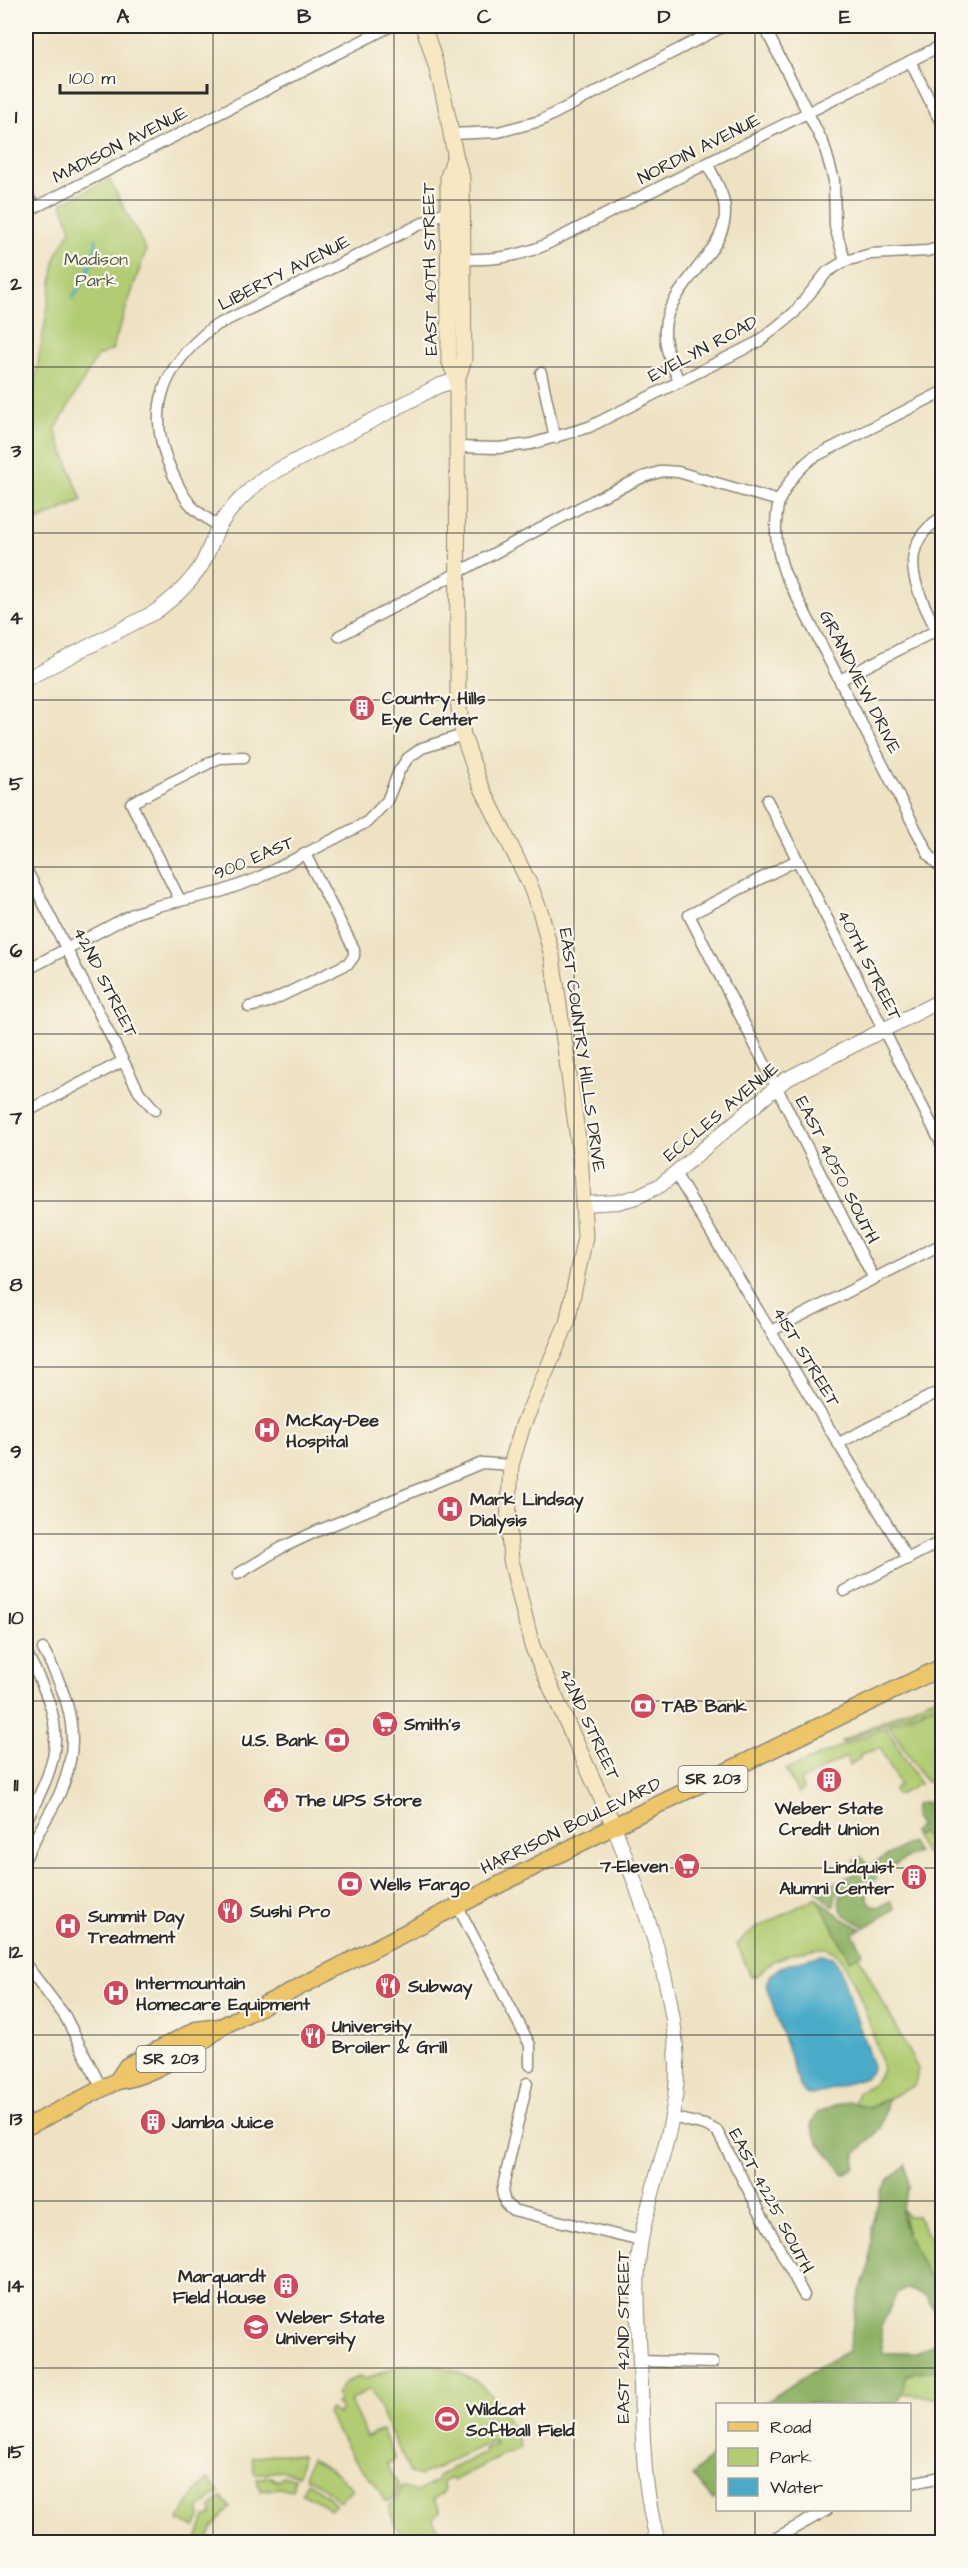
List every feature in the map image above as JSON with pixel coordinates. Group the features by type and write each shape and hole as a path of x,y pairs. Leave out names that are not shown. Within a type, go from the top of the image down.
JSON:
{"main road":[{"name":"EAST 40TH STREET","path":"423,26 438,71 452,134 454,158 462,177 464,360 458,380 459,573"},
{"name":"EAST 40TH STREET","path":"454,158 447,177 450,360 458,380"},
{"name":"EAST COUNTRY HILLS DRIVE","path":"459,573 456,648 458,702 463,735 479,782 530,885 541,914 552,956 580,1154 585,1237 567,1323 523,1425 511,1465"},
{"name":"42ND STREET","path":"511,1465 508,1522 511,1560 532,1646 614,1826"},
{"name":"HARRISON BOULEVARD","path":"26,2127 102,2090 117,2081 127,2066 196,2030 221,2027 614,1826 942,1667"}],"street":[{"name":"MADISON AVENUE","path":"30,210 391,26"},
{"path":"452,134 498,132 540,121 724,26"},
{"path":"764,26 807,111 830,164 836,193 835,227 844,261"},
{"name":"NORDIN AVENUE","path":"463,259 497,260 528,252 708,165 807,111 942,45"},
{"path":"910,61 938,117"},
{"path":"680,382 665,348 666,318 675,299 715,245 724,222 724,201 708,165"},
{"path":"26,192 30,210"},
{"name":"LIBERTY AVENUE","path":"219,527 190,505 163,454 158,425 161,395 172,368 191,344 213,327 448,210"},
{"name":"EVELYN ROAD","path":"458,447 499,448 555,438 589,427 758,342 794,313 827,272 844,261 871,254 927,252 942,247"},
{"path":"541,373 555,438"},
{"path":"26,679 156,612 172,600 201,565 219,527 246,492 265,477 438,386 458,380"},
{"name":"GRANDVIEW DRIVE","path":"942,392 812,459 798,470 779,501 776,533 780,560 929,855 942,869"},
{"path":"339,636 598,498 643,477 663,471 678,472 779,501"},
{"path":"840,680 940,636 914,580 912,562 914,546 921,535 942,517"},
{"name":"900 EAST","path":"26,970 135,913 180,900 220,892 256,879 367,822 387,801 399,771 408,758 422,748 463,735"},
{"path":"180,900 131,803 219,758 244,757"},
{"name":"40TH STREET","path":"766,800 942,1145"},
{"path":"249,1007 269,1002 349,963 354,956 354,948 305,854"},
{"name":"EAST 4050 SOUTH","path":"797,860 689,915 874,1279"},
{"name":"42ND STREET","path":"26,869 139,1092 155,1110"},
{"name":"ECCLES AVENUE","path":"583,1204 636,1197 661,1185 776,1086 807,1067 942,1000"},
{"path":"26,1112 123,1061"},
{"name":"41ST STREET","path":"675,1173 908,1559"},
{"path":"771,1331 942,1244"},
{"path":"838,1443 942,1390"},
{"path":"238,1574 306,1536 482,1463 511,1465"},
{"path":"844,1591 942,1541"},
{"path":"26,1857 60,1793 67,1775 72,1747 71,1722 66,1695 43,1649"},
{"path":"26,1821 48,1778 55,1740 50,1699 28,1656"},
{"name":"42ND STREET","path":"614,1826 655,1936 669,1991"},
{"path":"457,1905 530,2044 530,2065"},
{"path":"26,1965 65,2016 102,2090"},
{"name":"EAST 42ND STREET","path":"658,2542 651,2517 642,2443 637,2293 641,2241 671,2117 677,2068 669,1991"},
{"path":"527,2083 502,2191 505,2203 513,2210 641,2241"},
{"name":"EAST 4225 SOUTH","path":"671,2117 705,2125 717,2131 804,2295"},
{"path":"640,2361 712,2363"},
{"path":"911,2483 942,2478"},
{"path":"769,2542 825,2511"}],"green space":[{"name":"Madison Park","path":"109,179 146,250 112,350 97,356 55,430 82,500 26,526 26,435 56,257 71,229 62,203"},
{"path":"942,1693 942,1699 842,1743 841,1741"},
{"path":"942,1702 942,1767 937,1781 926,1782 889,1725"},
{"path":"886,1727 920,1784 900,1794 895,1794 894,1789 900,1786 880,1748 861,1754 860,1758 850,1765 846,1757 800,1781 803,1789 798,1793 786,1770"},
{"path":"926,1802 932,1805 942,1826 941,1834 930,1839 921,1833 915,1836 912,1831 920,1827 914,1817 915,1804"},
{"path":"921,1833 930,1839 941,1834 937,1853 940,1859 935,1861 930,1855 925,1854 915,1836"},
{"path":"911,1842 917,1853 879,1873 870,1865"},
{"path":"862,1857 877,1878 873,1881 864,1880 836,1894 832,1906 815,1889 825,1884 830,1886 859,1871 854,1861"},
{"path":"865,1884 875,1885 867,1892 867,1898 873,1906 879,1907 891,1901 895,1909 865,1927 846,1916 839,1903 840,1896"},
{"path":"817,1897 849,1959 858,1955 918,2069 915,2085 869,2108 854,2103 858,2092 874,2083 883,2070 862,2002 845,1965 835,1953 826,1948 814,1949 773,1961 760,1973 751,1977 737,1944 755,1929"},
{"path":"818,1899 845,1920 862,1929 853,1933 863,1953 850,1960"},
{"path":"888,2098 881,2128 856,2153 855,2167 844,2174 819,2143 811,2125 818,2112 848,2101 869,2108"},
{"path":"906,2165 909,2188 901,2212 907,2234 929,2277 942,2277 942,2310 936,2312 926,2296 906,2288 897,2293 880,2329 883,2353 916,2353 942,2340 942,2370 915,2372 905,2376 902,2394 898,2403 765,2403 822,2365 848,2351 858,2298 870,2263 871,2227 882,2190 891,2178"},
{"path":"902,2209 907,2216 917,2216 942,2258 942,2277 929,2277 907,2234"},
{"path":"425,2364 460,2373 486,2390 505,2414 520,2447 454,2480 450,2477 443,2481 444,2492 433,2499 440,2511 433,2520 441,2535 452,2542 427,2543 411,2540 399,2530 388,2507 396,2500 401,2487 416,2492 436,2482 439,2474 485,2453 484,2449 496,2443 494,2440 419,2476 410,2472 370,2389 350,2401 367,2437 382,2430 395,2459 387,2464 398,2485 394,2498 385,2502 375,2483 354,2460 327,2413 329,2409 338,2414 341,2408 336,2405 340,2398 336,2395 344,2383 358,2377 366,2379 399,2365"},
{"path":"942,2370 942,2398 902,2394 905,2376 915,2372"},
{"path":"716,2452 716,2498 712,2499 692,2475"},
{"path":"279,2453 302,2456 298,2475 281,2471 255,2474 251,2457"},
{"path":"310,2459 337,2473 353,2489 340,2501 324,2487 305,2477"},
{"path":"270,2476 277,2481 282,2477 294,2478 293,2490 279,2488 260,2491 257,2479"},
{"path":"208,2479 219,2493 199,2509 200,2518 195,2527 178,2521 192,2497"},
{"path":"306,2482 325,2493 337,2505 330,2510 324,2504 302,2493"},
{"path":"222,2497 230,2507 213,2527 207,2542 196,2542 205,2517 212,2515 211,2508"}],"water":[{"path":"821,1955 832,1957 839,1966 872,2064 871,2072 865,2078 813,2095 805,2093 800,2087 766,1985 769,1978 780,1968"}],"waterway":[{"path":"73,298 92,262 96,239"}],"place":[{"name":"Country Hills Eye Center","path":"362,708"},
{"name":"McKay-Dee Hospital","path":"267,1430"},
{"name":"Mark Lindsay Dialysis","path":"450,1509"},
{"name":"TAB Bank","path":"643,1706"},
{"name":"Smith's","path":"385,1724"},
{"name":"U.S. Bank","path":"337,1740"},
{"name":"Weber State Credit Union","path":"829,1780"},
{"name":"The UPS Store","path":"276,1800"},
{"name":"7-Eleven","path":"687,1866"},
{"name":"Lindquist Alumni Center","path":"914,1877"},
{"name":"Wells Fargo","path":"350,1884"},
{"name":"Sushi Pro","path":"230,1911"},
{"name":"Summit Day Treatment","path":"68,1926"},
{"name":"Subway","path":"388,1986"},
{"name":"Intermountain Homecare Equipment","path":"116,1993"},
{"name":"University Broiler & Grill","path":"313,2036"},
{"name":"Jamba Juice","path":"153,2122"},
{"name":"Marquardt Field House","path":"286,2286"},
{"name":"Weber State University","path":"256,2327"},
{"name":"Wildcat Softball Field","path":"447,2419"}]}
